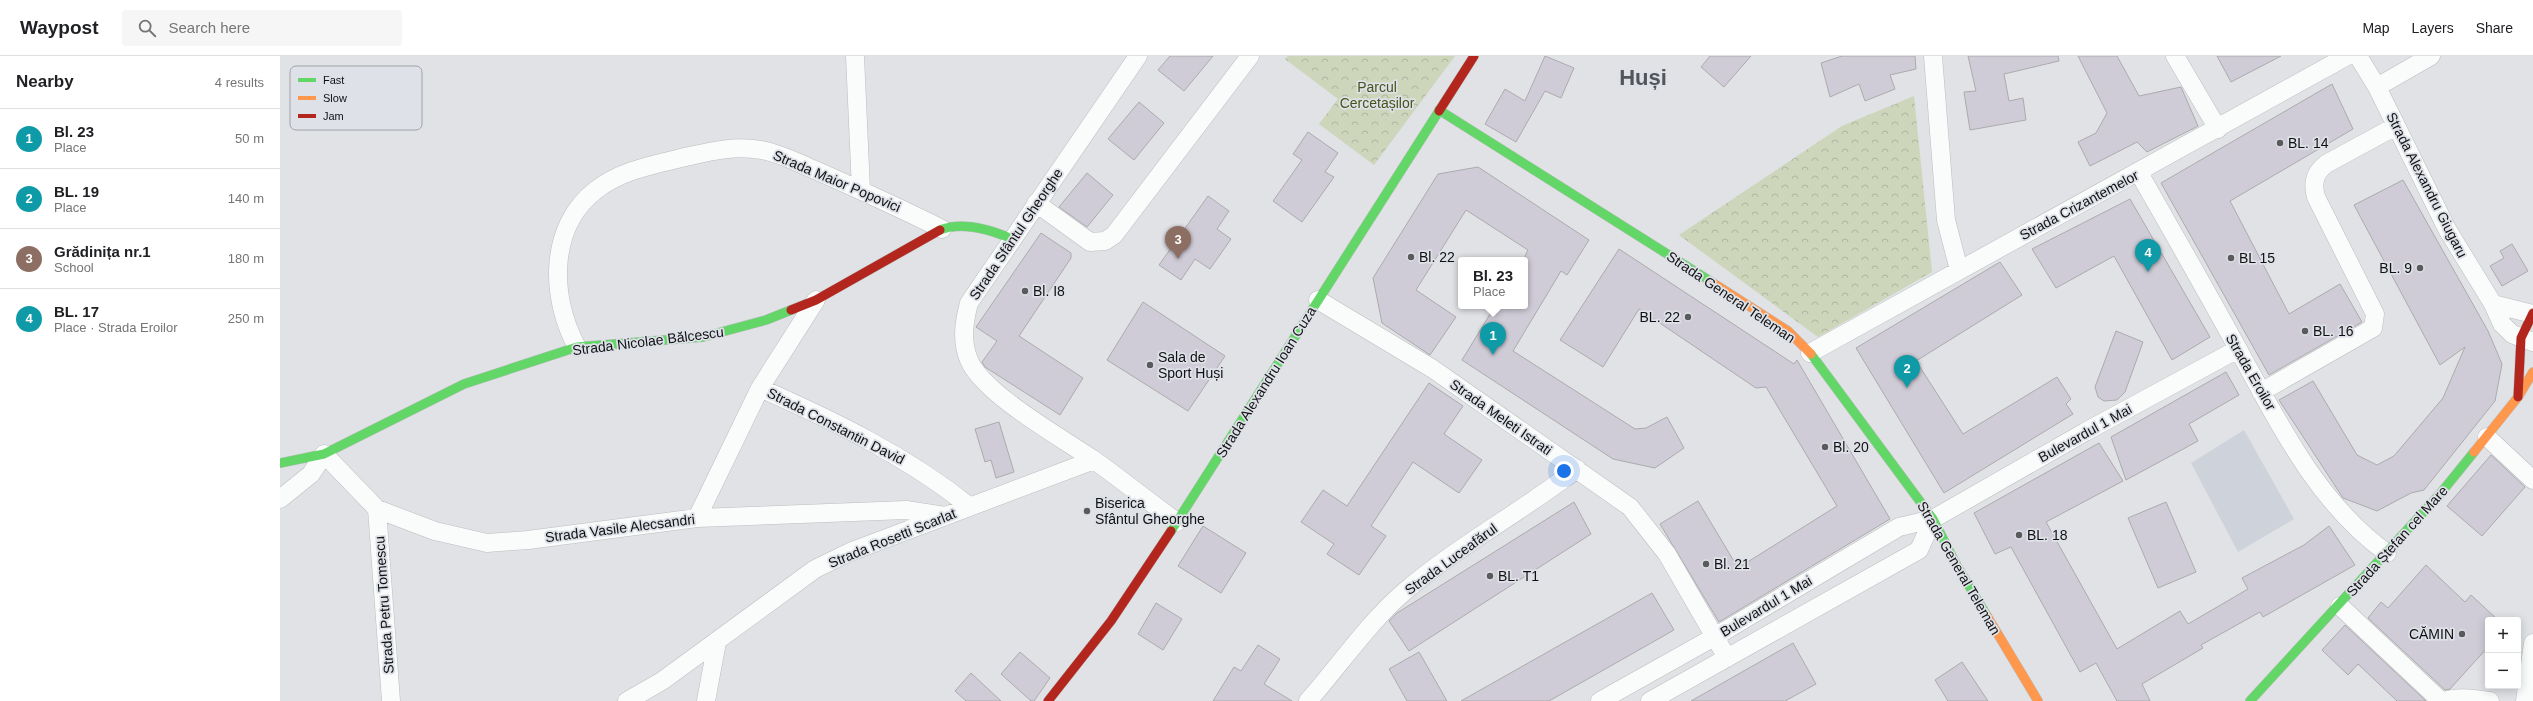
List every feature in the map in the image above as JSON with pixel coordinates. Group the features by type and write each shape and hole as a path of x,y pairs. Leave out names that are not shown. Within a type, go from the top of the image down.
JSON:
{"main road":[{"name":"Strada Alexandru Ioan Cuza","path":"1048,701 1111,621 1177,522 1474,56"},
{"name":"Strada General Teleman","path":"1439,110 1788,331 1810,353 1933,519 1957,566 2038,701"},
{"name":"Strada Nicolae Bălcescu","path":"280,463 324,454 464,384 577,347 649,343 703,337 766,320 816,300 942,229 967,227 990,230 1012,239"},
{"path":"2518,397 2527,340 2533,314"},
{"name":"Strada Ștefan cel Mare","path":"2250,701 2340,606 2440,494 2518,397 2533,372"}],"street":[{"path":"855,56 862,190"},
{"path":"1036,203 1090,242 1104,242 1114,235 1250,56"},
{"path":"1933,56 1946,220 1959,270"},
{"path":"2175,56 2218,129"},
{"name":"Strada Crizantemelor","path":"1810,353 2218,129 2347,56"},
{"name":"Strada Alexandru Giugaru","path":"2358,56 2377,87 2447,229 2493,304 2506,330 2527,340"},
{"path":"2377,87 2431,56"},
{"name":"Strada Sfântul Gheorghe","path":"1131,59 969,303 963,334 968,360 987,385 1034,420 1094,460 1177,522"},
{"path":"2261,392 2373,328 2375,314 2316,197 2314,187 2319,170 2326,164 2396,126"},
{"name":"Strada Maior Popovici","path":"577,347 566,326 558,297 559,255 565,232 574,214 587,198 609,181 648,166 728,148 744,147 763,150 784,157 862,190 942,229"},
{"name":"Strada Eroilor","path":"2139,172 2261,392 2317,483 2348,522 2364,537 2387,553"},
{"path":"697,518 760,388 816,300"},
{"name":"Strada Meleti Istrati","path":"1318,300 1433,369 1630,507 1643,521 1667,554 1716,636 1727,658"},
{"path":"2493,304 2533,314"},
{"name":"Bulevardul 1 Mai","path":"1600,701 1716,636 1899,527 1933,519 2085,432 2238,349"},
{"name":"Strada Constantin David","path":"760,388 835,422 908,462 969,506"},
{"path":"2487,437 2533,480"},
{"path":"280,499 311,474 324,454"},
{"name":"Strada Vasile Alecsandri","path":"324,454 378,509 435,531 487,543 528,540 697,518 906,510 945,516"},
{"name":"Strada Rosetti Scarlat","path":"627,701 662,681 717,642 778,594 815,569 850,552 1094,460"},
{"name":"Strada Luceafărul","path":"1308,701 1383,612 1403,593 1445,560 1577,469"},
{"name":"Strada Petru Tomescu","path":"378,509 391,701"},
{"name":"Bulevardul 1 Mai","path":"1650,701 1919,550 1933,519"},
{"path":"2340,606 2441,701"},
{"path":"706,701 717,642"},
{"path":"2525,701 2530,653 2533,643"},
{"path":"2444,701 2453,698 2469,698 2490,701"}],"shaded area":[{"path":"2244,430 2294,519 2238,552 2191,463"}],"green space":[{"name":"Parcul Cercetașilor","path":"1288,56 1455,56 1374,165 1319,124 1338,99 1285,59"},
{"path":"1914,96 1932,272 1818,337 1679,235 1842,126"}],"building":[{"path":"1170,56 1213,56 1184,91 1158,70"},
{"path":"1545,56 1574,68 1561,98 1545,91 1516,142 1485,124 1505,89 1525,101"},
{"path":"1710,56 1751,56 1724,87 1701,67"},
{"path":"1842,56 1915,56 1916,69 1890,75 1895,89 1865,101 1859,84 1830,97 1821,63"},
{"path":"1968,56 2058,56 2059,61 2004,74 2009,101 2023,98 2026,120 1970,130 1964,92 1976,91"},
{"path":"2078,56 2117,56 2139,96 2181,87 2198,126 2147,152 2137,142 2090,166 2078,142 2096,133 2107,113"},
{"path":"2217,56 2281,56 2231,82"},
{"path":"2332,84 2353,129 2230,201 2289,314 2340,284 2362,322 2269,375 2161,183"},
{"path":"1139,102 1164,123 1134,160 1108,139"},
{"path":"1308,132 1338,153 1325,172 1334,177 1302,222 1273,201 1302,160 1293,154"},
{"path":"1478,167 1589,240 1567,275 1561,271 1513,351 1635,429 1646,428 1667,417 1684,448 1655,468 1613,459 1462,360 1493,309 1528,309 1528,257 1525,256 1528,250 1466,210 1416,290 1456,317 1430,355 1382,323 1373,278 1438,174"},
{"path":"1087,173 1113,195 1087,227 1059,207"},
{"path":"2403,180 2488,331 2502,364 2495,401 2424,490 2411,493 2377,511 2343,498 2279,400 2313,381 2357,455 2377,465 2394,456 2443,398 2465,347 2440,365 2354,205"},
{"path":"1208,196 1229,211 1217,229 1231,239 1210,269 1195,259 1181,280 1159,265"},
{"path":"2130,199 2210,337 2172,360 2114,256 2056,288 2032,249"},
{"name":"Bl. I8","path":"1041,233 1071,253 1071,258 1019,336 1083,378 1060,415 985,367 982,362 997,341 976,327"},
{"path":"2512,244 2528,271 2502,286 2490,266 2504,258 2500,251"},
{"path":"1619,249 1794,364 1797,360 1890,519 1719,622 1660,524 1698,501 1738,568 1837,506 1766,387 1756,388 1639,309 1603,367 1560,340"},
{"path":"2000,262 2022,295 1916,361 1963,434 2057,377 2071,399 2066,404 2073,414 1944,493 1856,348"},
{"name":"Sala de Sport Huși","path":"1143,302 1225,356 1188,411 1107,360"},
{"path":"2116,331 2143,342 2125,392 2117,400 2104,401 2098,397 2095,387"},
{"path":"2226,372 2239,395 2189,424 2198,441 2126,480 2111,437"},
{"path":"1429,383 1463,406 1444,434 1482,460 1459,493 1413,462 1371,526 1386,536 1359,575 1327,554 1334,544 1301,522 1323,490 1347,506"},
{"path":"999,422 1014,472 996,478 991,460 985,462 975,429"},
{"name":"BL. 18","path":"2099,443 2123,481 2046,522 2117,649 2180,611 2188,624 2248,589 2242,578 2304,545 2329,526 2355,565 2263,617 2260,612 2201,645 2203,648 2142,684 2150,701 2117,701 2096,663 2080,672 2011,547 1995,554 1974,513"},
{"path":"2491,455 2525,487 2482,536 2447,506"},
{"name":"BL. T1","path":"1574,502 1591,534 1409,651 1389,621 1397,613"},
{"path":"2166,502 2196,572 2158,588 2128,518"},
{"path":"1203,526 1246,553 1221,593 1178,566"},
{"path":"2426,565 2465,602 2471,595 2495,617 2485,617 2485,650 2450,689 2445,690 2368,618 2381,602 2388,608"},
{"path":"1652,593 1674,630 1549,701 1461,701"},
{"path":"1156,603 1182,619 1163,650 1138,634"},
{"path":"2345,625 2426,701 2397,701 2358,664 2348,675 2322,650"},
{"path":"1793,643 1816,684 1785,701 1691,701"},
{"path":"1258,645 1280,659 1264,684 1292,701 1213,701 1234,667 1241,671"},
{"path":"1020,652 1050,678 1034,701 1031,701 1001,674"},
{"path":"1419,652 1447,701 1407,701 1389,669"},
{"path":"1962,662 1988,701 1948,701 1935,680"},
{"path":"971,673 1001,701 966,701 955,691"}],"traffic: fast":[{"path":"1439,110 1710,281"},
{"path":"1171,531 1439,111"},
{"path":"940,230 958,226 977,228 1012,239"},
{"path":"280,463 324,454 464,384 577,347 703,337 766,320 791,310"},
{"path":"1811,354 1933,519 1957,566 1987,616"},
{"path":"2250,701 2440,494 2474,452"}],"traffic: slow":[{"path":"1710,281 1788,331 1811,354"},
{"path":"2474,452 2518,397 2533,372"},
{"path":"1987,616 2038,701"}],"traffic: jam":[{"path":"1439,111 1474,56"},
{"path":"791,310 816,300 940,230"},
{"path":"2518,397 2521,338 2533,313"},
{"path":"1048,701 1111,621 1171,531"}],"place":[{"name":"BL. 14","path":"2280,143"},
{"name":"Bl. 22","path":"1411,257"},
{"name":"BL 15","path":"2231,258"},
{"name":"Grădinița nr.1","path":"1178,259"},
{"name":"BL. 9","path":"2420,268"},
{"name":"BL. 17","path":"2148,272"},
{"name":"Bl. I8","path":"1025,291"},
{"name":"BL. 22","path":"1688,317"},
{"name":"BL. 16","path":"2305,331"},
{"name":"Bl. 23","path":"1493,355"},
{"name":"Sala de Sport Huși","path":"1150,365"},
{"name":"BL. 19","path":"1907,388"},
{"name":"Bl. 20","path":"1825,447"},
{"name":"Biserica Sfântul Gheorghe","path":"1087,511"},
{"name":"BL. 18","path":"2019,535"},
{"name":"Bl. 21","path":"1706,564"},
{"name":"BL. T1","path":"1490,576"},
{"name":"CĂMIN","path":"2462,634"}],"district":[{"name":"Huși","path":"1643,77"}]}
